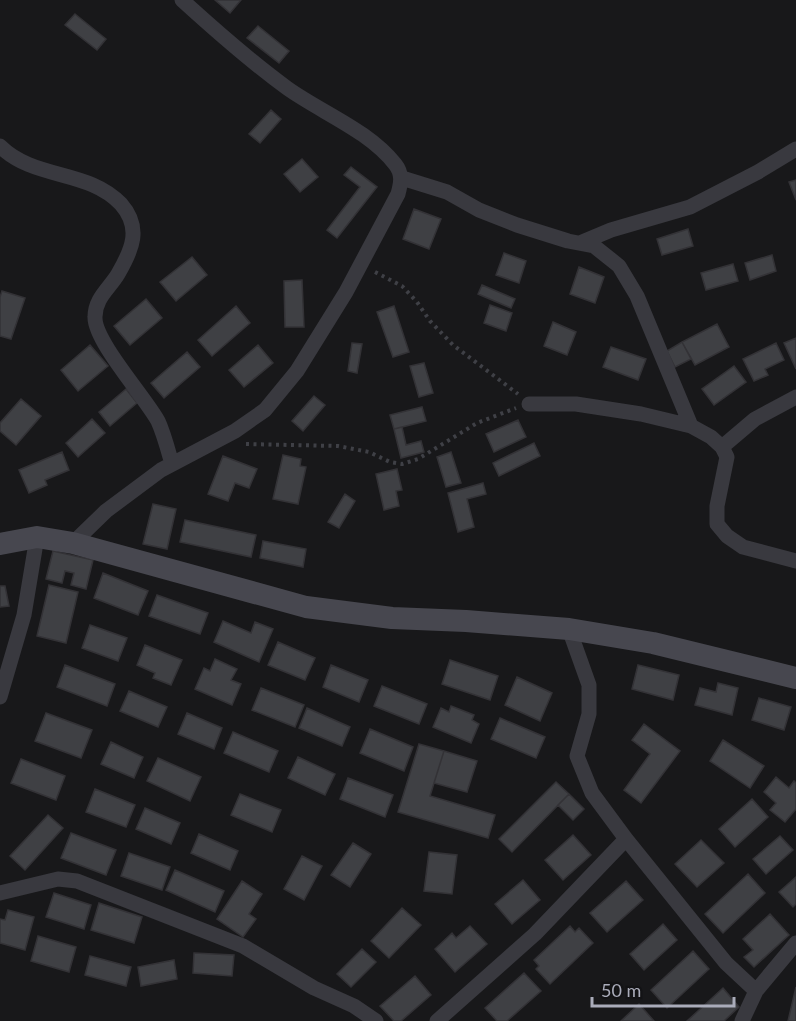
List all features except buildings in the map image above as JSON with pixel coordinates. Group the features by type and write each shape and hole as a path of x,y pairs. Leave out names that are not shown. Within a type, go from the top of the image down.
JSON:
{"main road":[{"path":"0,544 37,537 73,543 306,607 392,618 569,629 653,643 796,678"}],"street":[{"path":"73,543 106,511 172,464 235,431 265,410 297,371 346,292 398,194 402,178 396,165 369,140 290,90 248,60 182,0"},
{"path":"0,146 12,158 104,189 122,206 134,225 134,242 118,274 97,301 94,319 103,340 158,422 172,464"},
{"path":"580,243 611,230 690,207 758,172 796,149"},
{"path":"402,178 447,192 480,210 517,225 594,246 618,266 637,296 691,426"},
{"path":"722,447 754,419 796,397"},
{"path":"529,404 576,404 641,414 691,426 711,437 722,447 727,457 717,506 717,524 727,536 743,547 796,561"},
{"path":"0,697 24,615 37,537"},
{"path":"569,629 589,685 589,714 577,756 592,793 726,963 756,991"},
{"path":"437,1021 535,934 626,839"},
{"path":"0,893 58,879 77,881 243,946 314,988 354,1006 376,1021"},
{"path":"742,1021 756,991 796,943"}],"path":[{"path":"206,446 257,443 338,446 369,452 390,462 402,464 418,459 477,423 529,404 509,386 453,345 402,286 361,264"}]}
